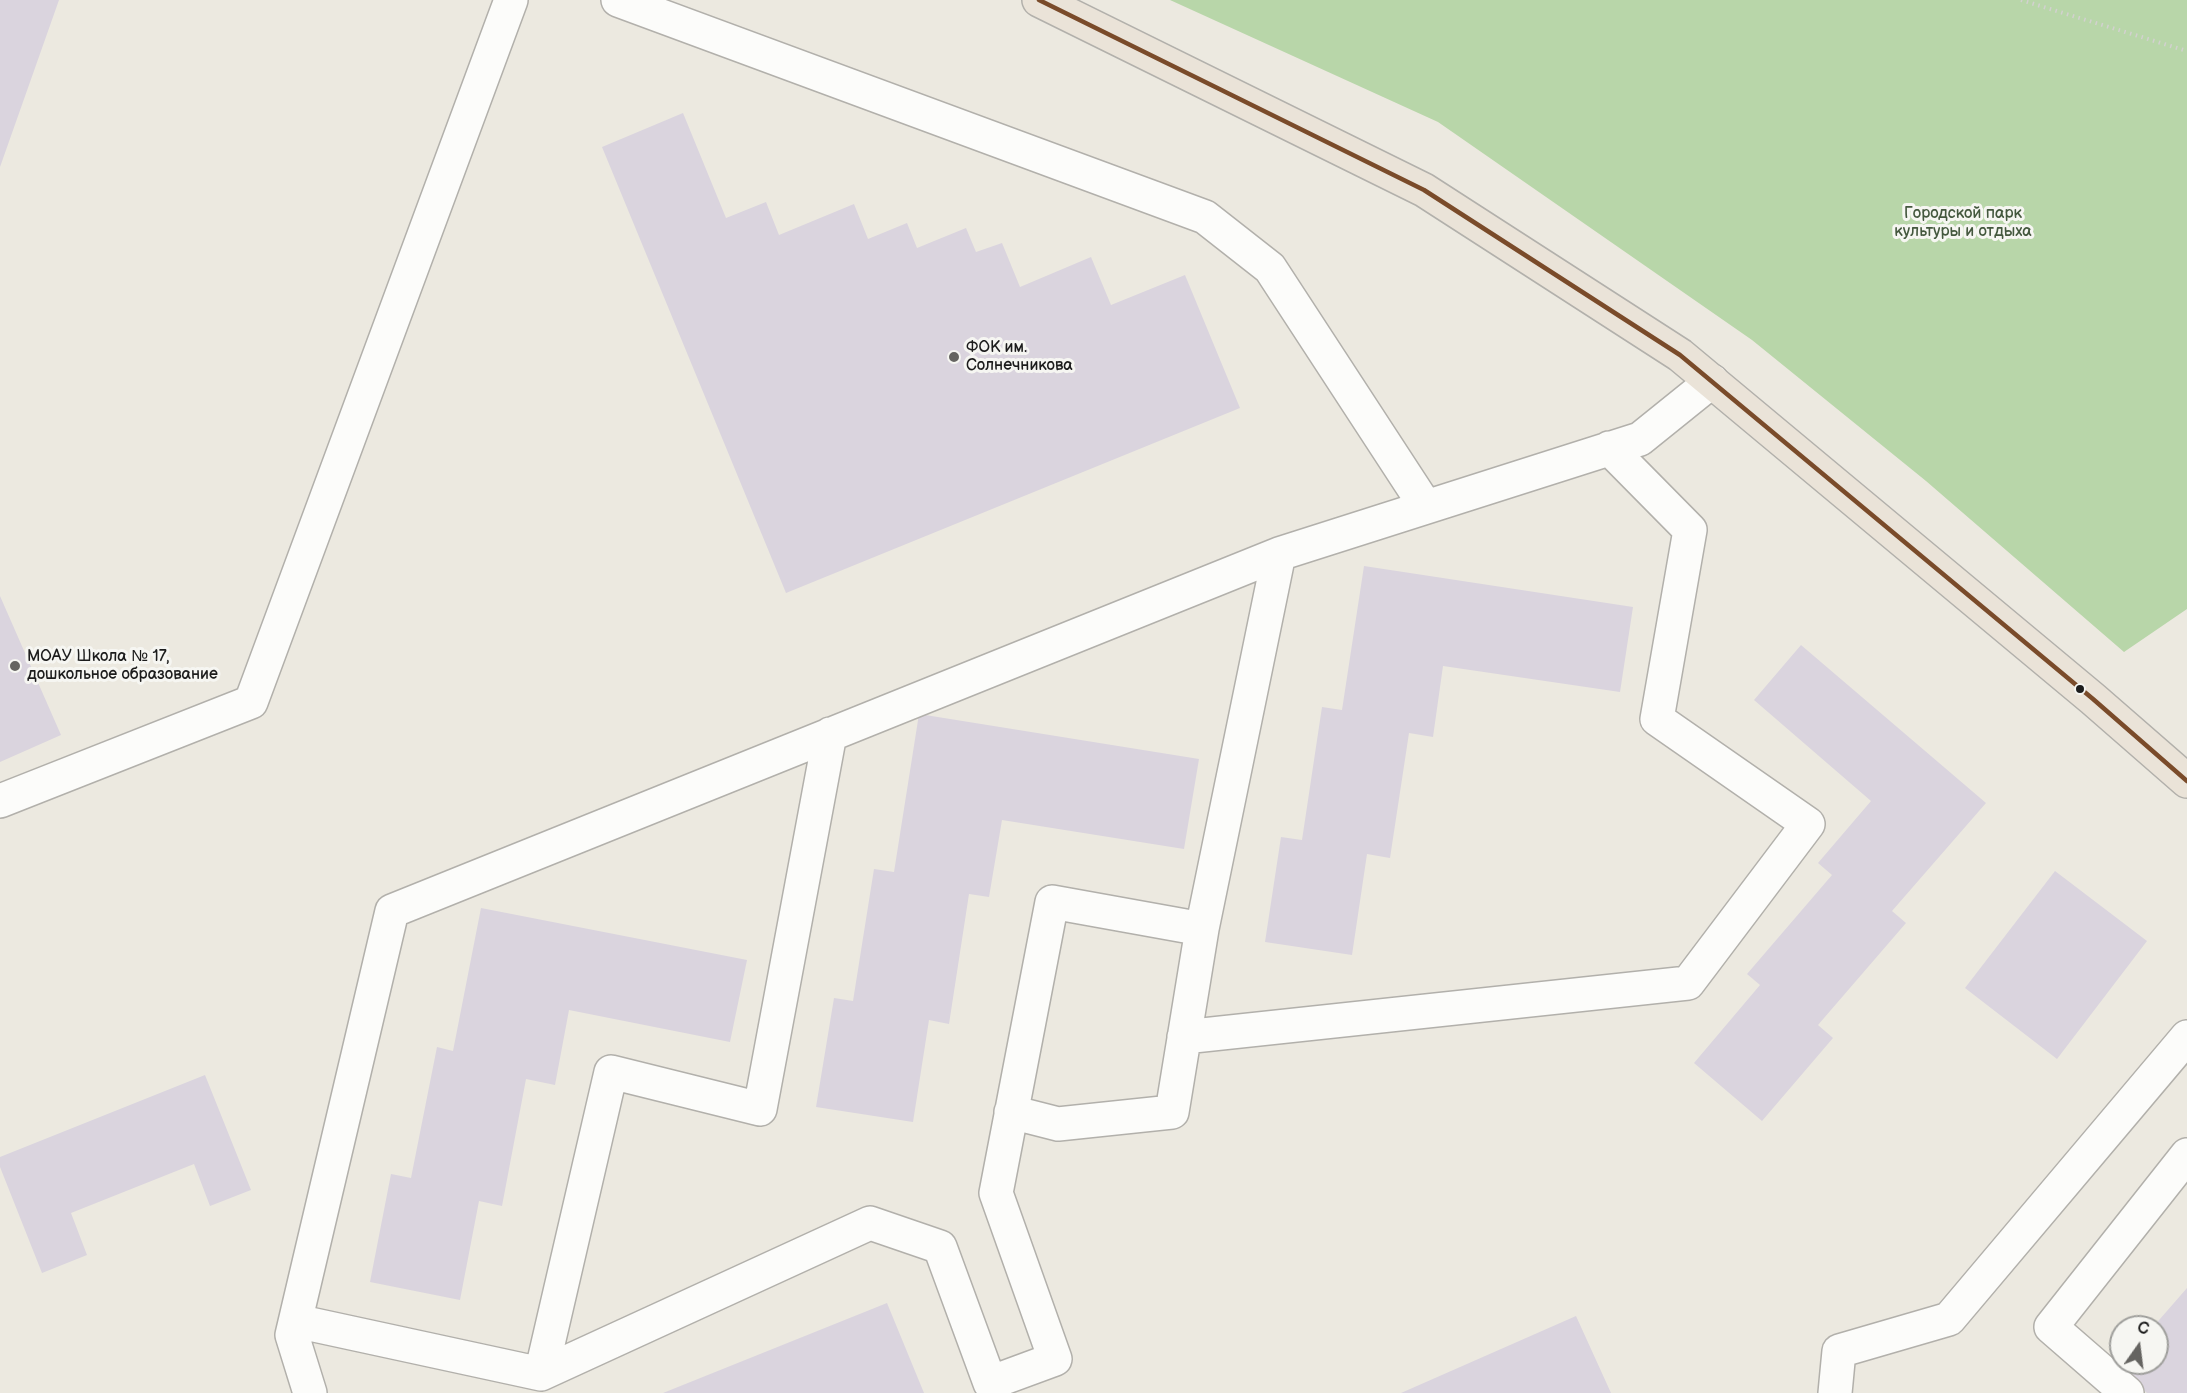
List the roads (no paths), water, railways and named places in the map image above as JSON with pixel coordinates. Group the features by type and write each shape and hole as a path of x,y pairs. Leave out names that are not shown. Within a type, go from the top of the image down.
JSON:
{"main road":[{"path":"1039,0 1424,190 1680,354 2084,691 2187,781"}],"lane":[{"path":"0,801 251,702 511,0"},
{"path":"618,0 1204,217 1270,268 1426,507"},
{"path":"310,1393 292,1335 392,911 1279,554 1640,439 1712,381"},
{"path":"1184,1037 1688,982 1808,824 1657,718 1690,530 1609,448"},
{"path":"1011,1112 1058,1124 1172,1112 1202,929 1279,554"},
{"path":"542,1374 611,1072 760,1109 830,734"},
{"path":"296,1321 542,1374 870,1223 940,1247 990,1383 1055,1359 996,1193 1052,902 1202,929"},
{"path":"1835,1393 1839,1351 1949,1319 2187,1037"},
{"path":"2127,1393 2051,1327 2187,1155"}],"place":[{"name":"ФОК им. Солнечникова","path":"954,357"},
{"name":"МОАУ Школа № 17, дошкольное образование","path":"15,666"}],"park label":[{"name":"Городской парк культуры и отдыха","path":"1963,223"}]}
